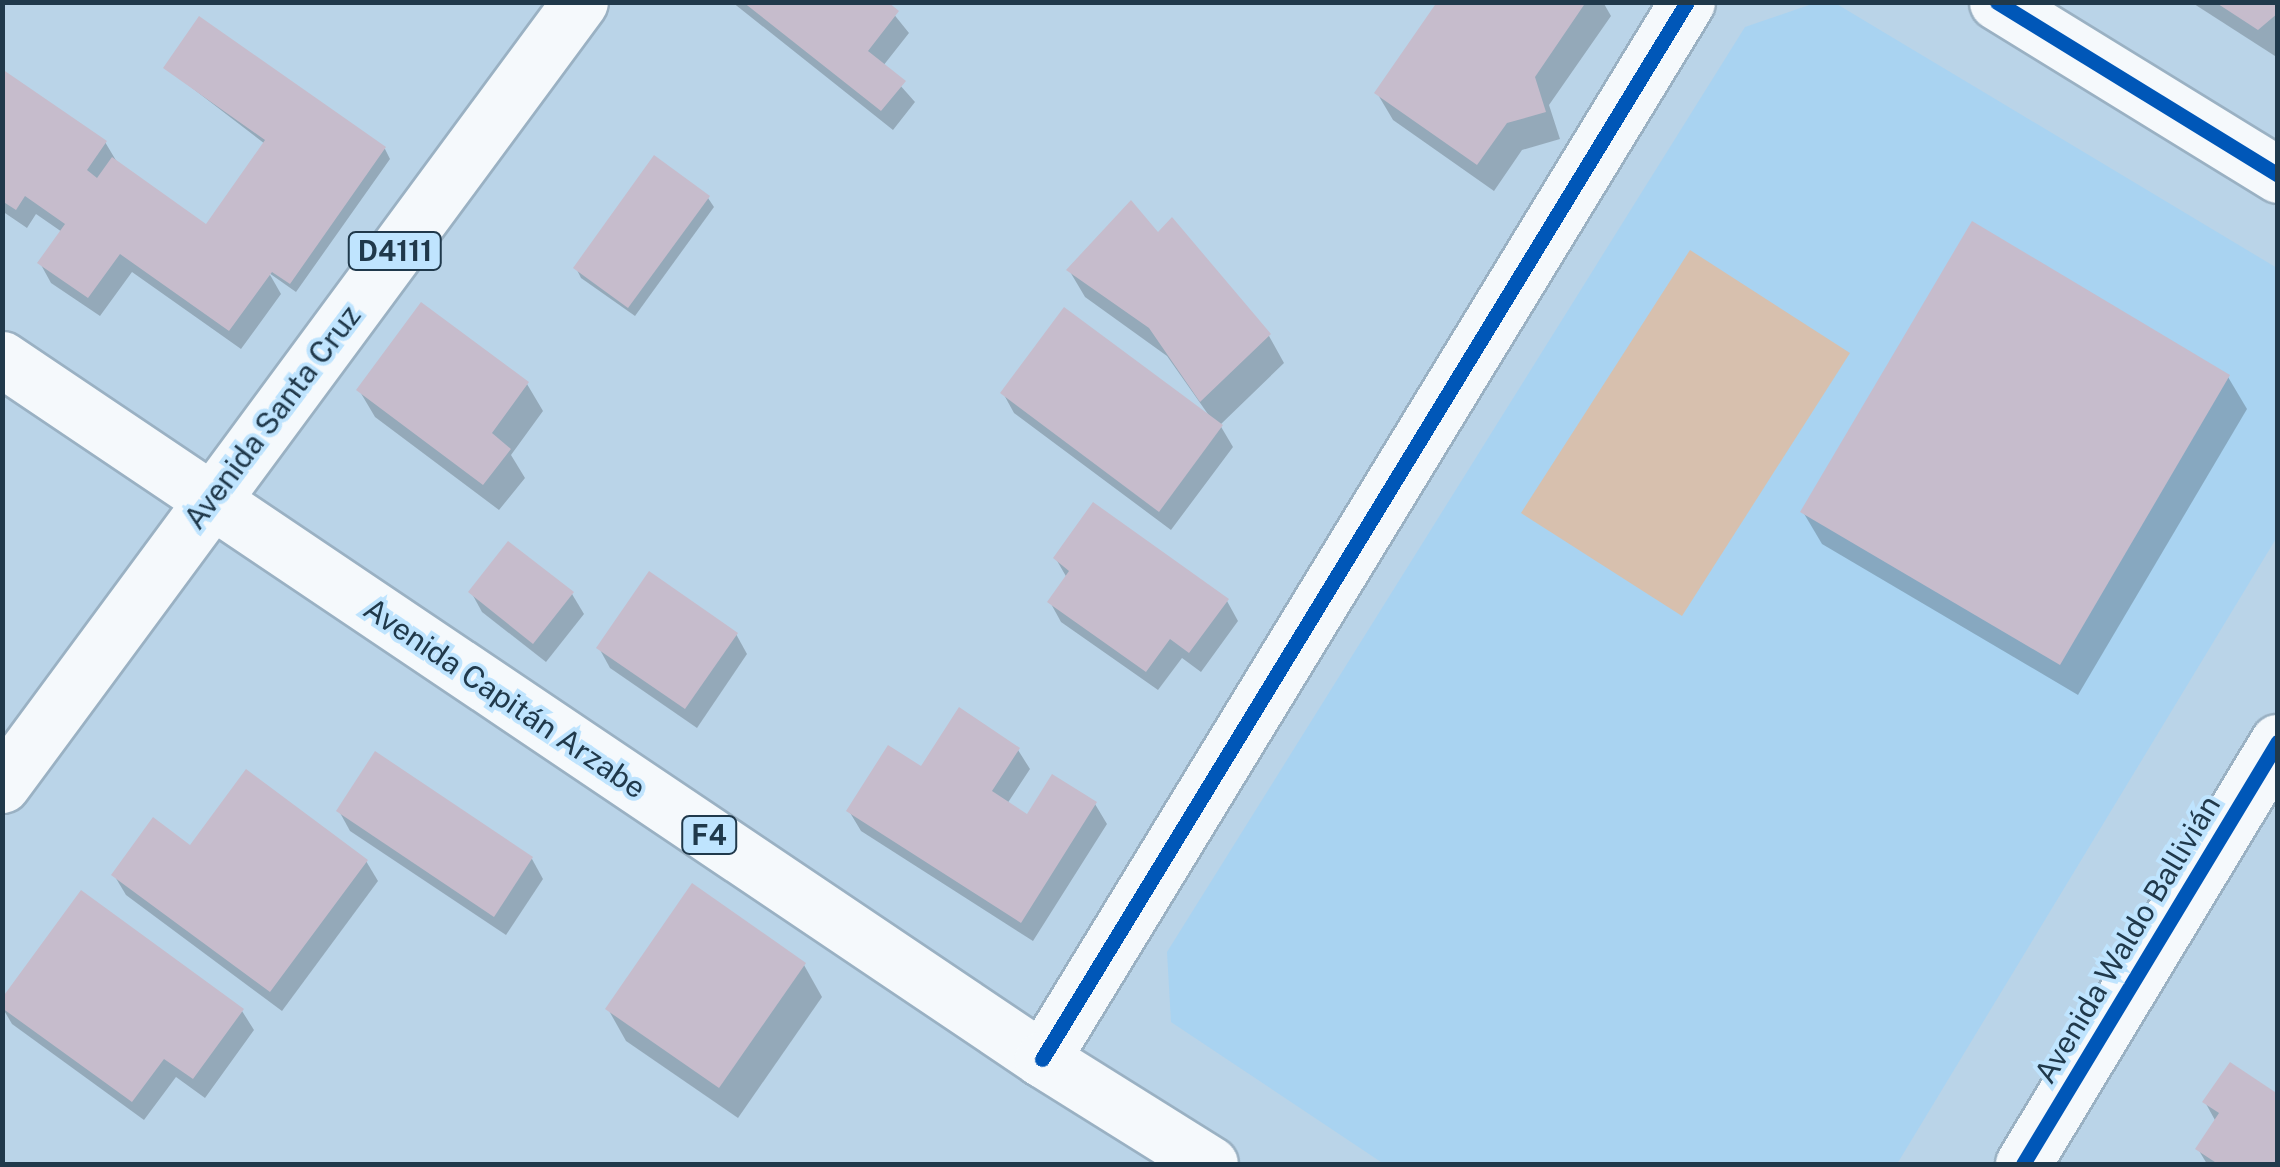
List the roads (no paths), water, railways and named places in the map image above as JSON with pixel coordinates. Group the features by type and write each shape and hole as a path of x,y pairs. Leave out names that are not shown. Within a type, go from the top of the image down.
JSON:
{"main road":[{"name":"Avenida Santa Cruz","path":"2,785 580,2"},
{"path":"1042,1059 1687,2"},
{"path":"1997,2 2278,174"},
{"name":"Avenida Capitán Arzabe","path":"2,360 1042,1059 1210,1164"},
{"name":"Avenida Waldo Ballivián","path":"2023,1164 2278,742"}]}
